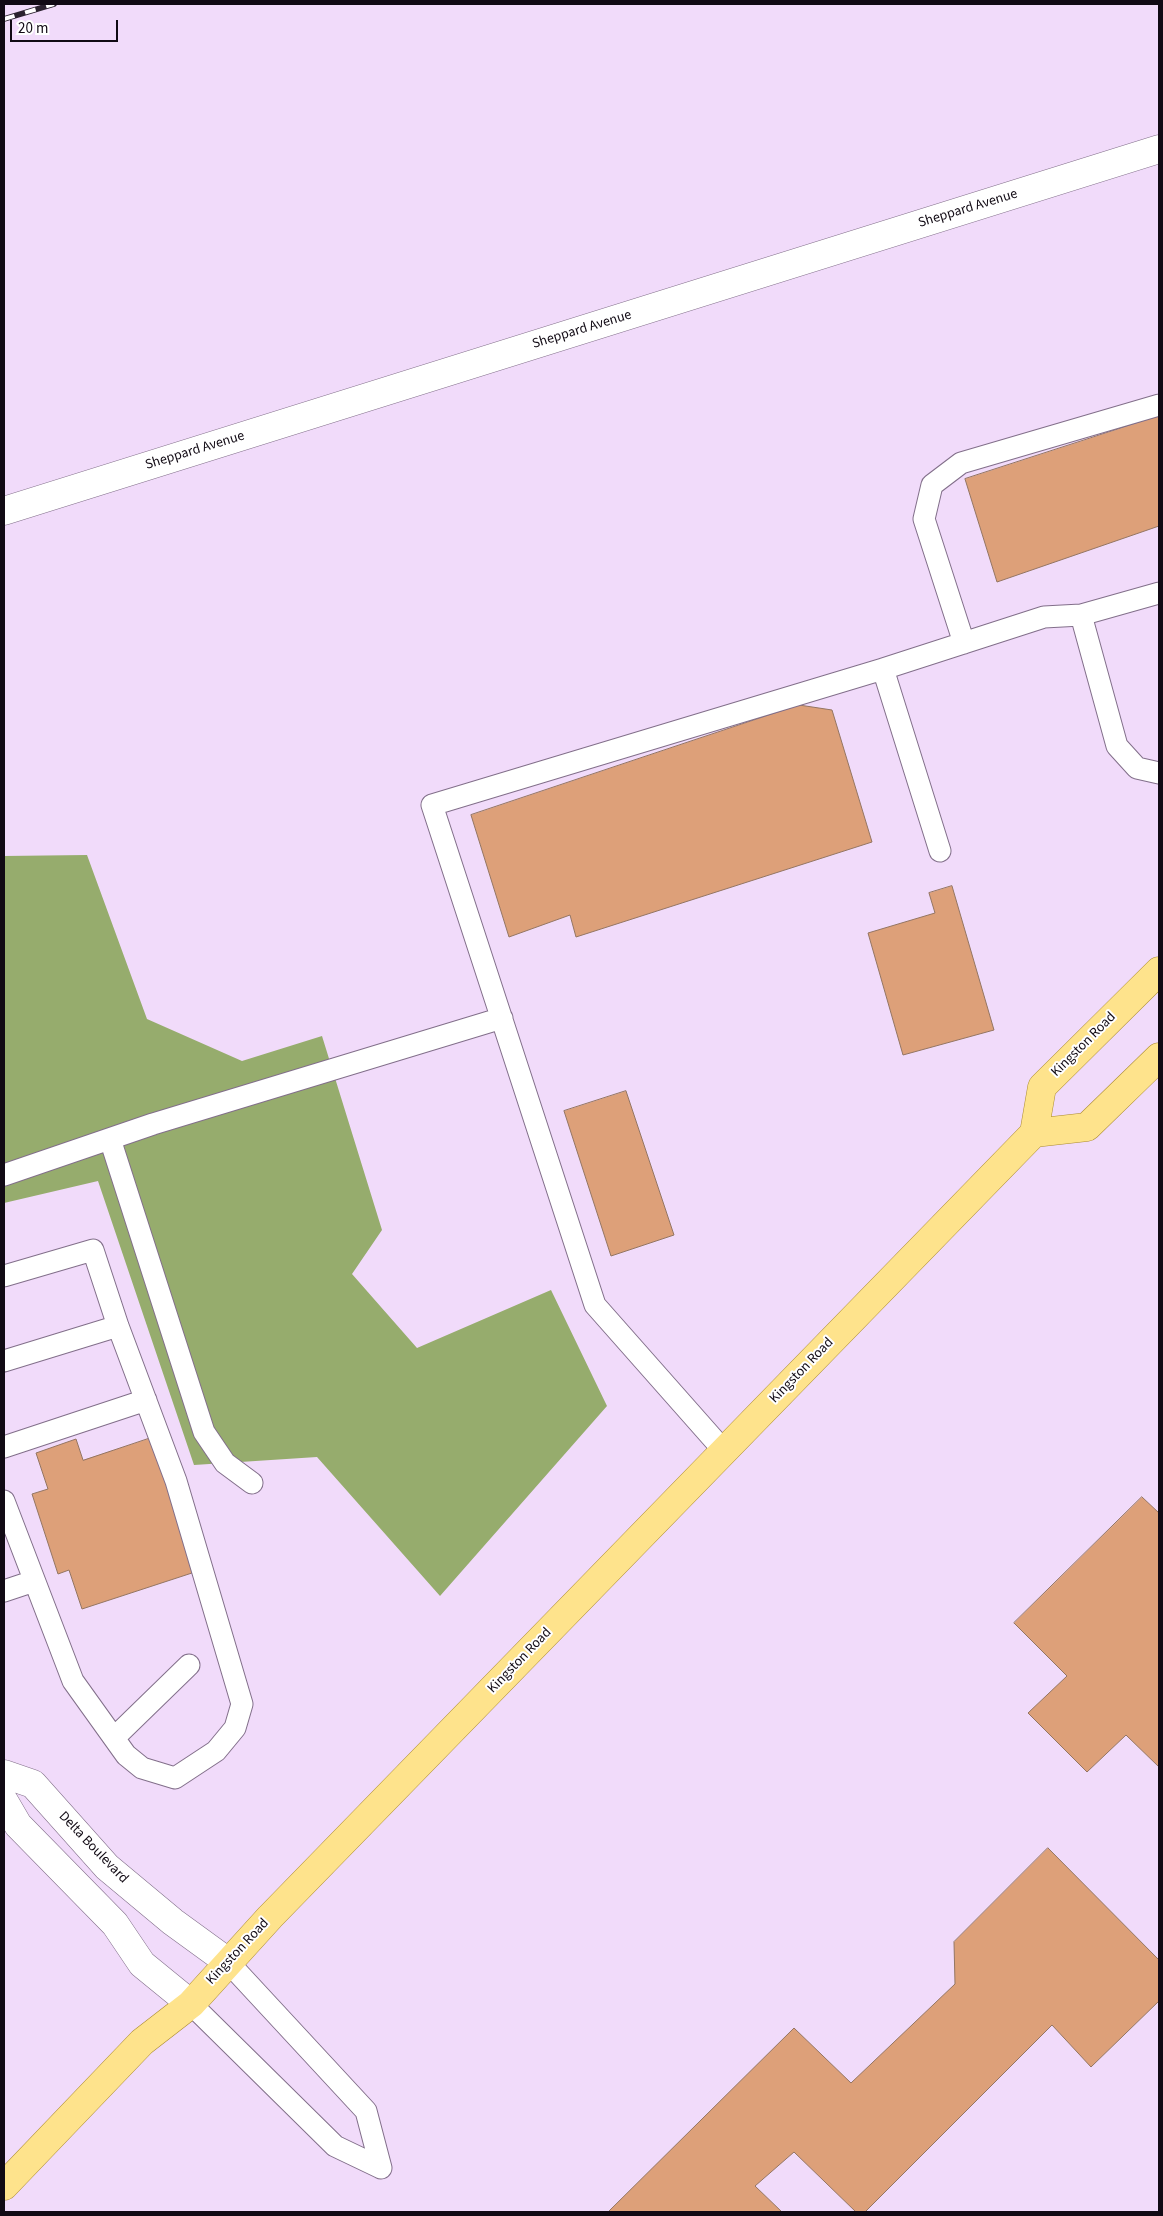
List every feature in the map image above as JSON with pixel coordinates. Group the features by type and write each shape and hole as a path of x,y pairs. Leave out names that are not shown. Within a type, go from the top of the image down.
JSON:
{"main road":[{"name":"Kingston Road","path":"4,2186 142,2042 191,2004 228,1962 1034,1133 1042,1087 1159,971"},
{"path":"1034,1133 1087,1127 1159,1057"}],"street":[{"name":"Sheppard Avenue","path":"4,511 1159,149"},
{"name":"Delta Boulevard","path":"4,1774 33,1784 107,1867 173,1922 228,1962"},
{"path":"4,1801 18,1825 115,1924 142,1964 191,2004"}],"lane":[{"path":"964,643 924,519 932,485 961,463 1159,405"},
{"path":"724,1451 595,1305 432,804 883,669 1044,617 1081,615 1159,593"},
{"path":"1081,615 1117,746 1137,768 1159,773"},
{"path":"883,669 940,851"},
{"path":"4,1175 110,1139 502,1018"},
{"path":"110,1139 204,1432 225,1463 252,1483"},
{"path":"4,1276 93,1250 118,1326 176,1481 242,1704 235,1728 216,1751 175,1778 142,1768 126,1755 73,1681 4,1501"},
{"path":"4,1361 118,1326"},
{"path":"4,1446 146,1400"},
{"path":"4,1591 34,1581"},
{"path":"114,1738 189,1665"},
{"path":"191,2004 335,2146 381,2168 366,2111 228,1962"}],"green space":[{"path":"87,855 147,1019 242,1061 322,1036 382,1230 352,1274 417,1348 551,1290 607,1406 440,1596 317,1457 194,1465 98,1181 4,1203 4,856"}],"building":[{"path":"1159,416 1159,526 997,582 965,479"},
{"path":"799,705 832,710 872,842 576,937 570,915 509,937 471,815"},
{"path":"952,886 994,1030 903,1055 868,933 935,913 929,893"},
{"path":"626,1091 674,1235 611,1256 564,1111"},
{"path":"151,1438 195,1572 82,1609 69,1570 58,1574 32,1494 48,1489 36,1453 76,1439 83,1460"},
{"path":"1142,1497 1159,1513 1159,1767 1126,1735 1087,1772 1028,1713 1067,1676 1014,1623"},
{"path":"1048,1848 1159,1960 1159,2001 1091,2067 1052,2025 865,2212 856,2212 794,2152 755,2186 782,2212 608,2212 794,2028 851,2083 955,1984 954,1942"}],"railway":[{"path":"4,19 54,4"}]}
